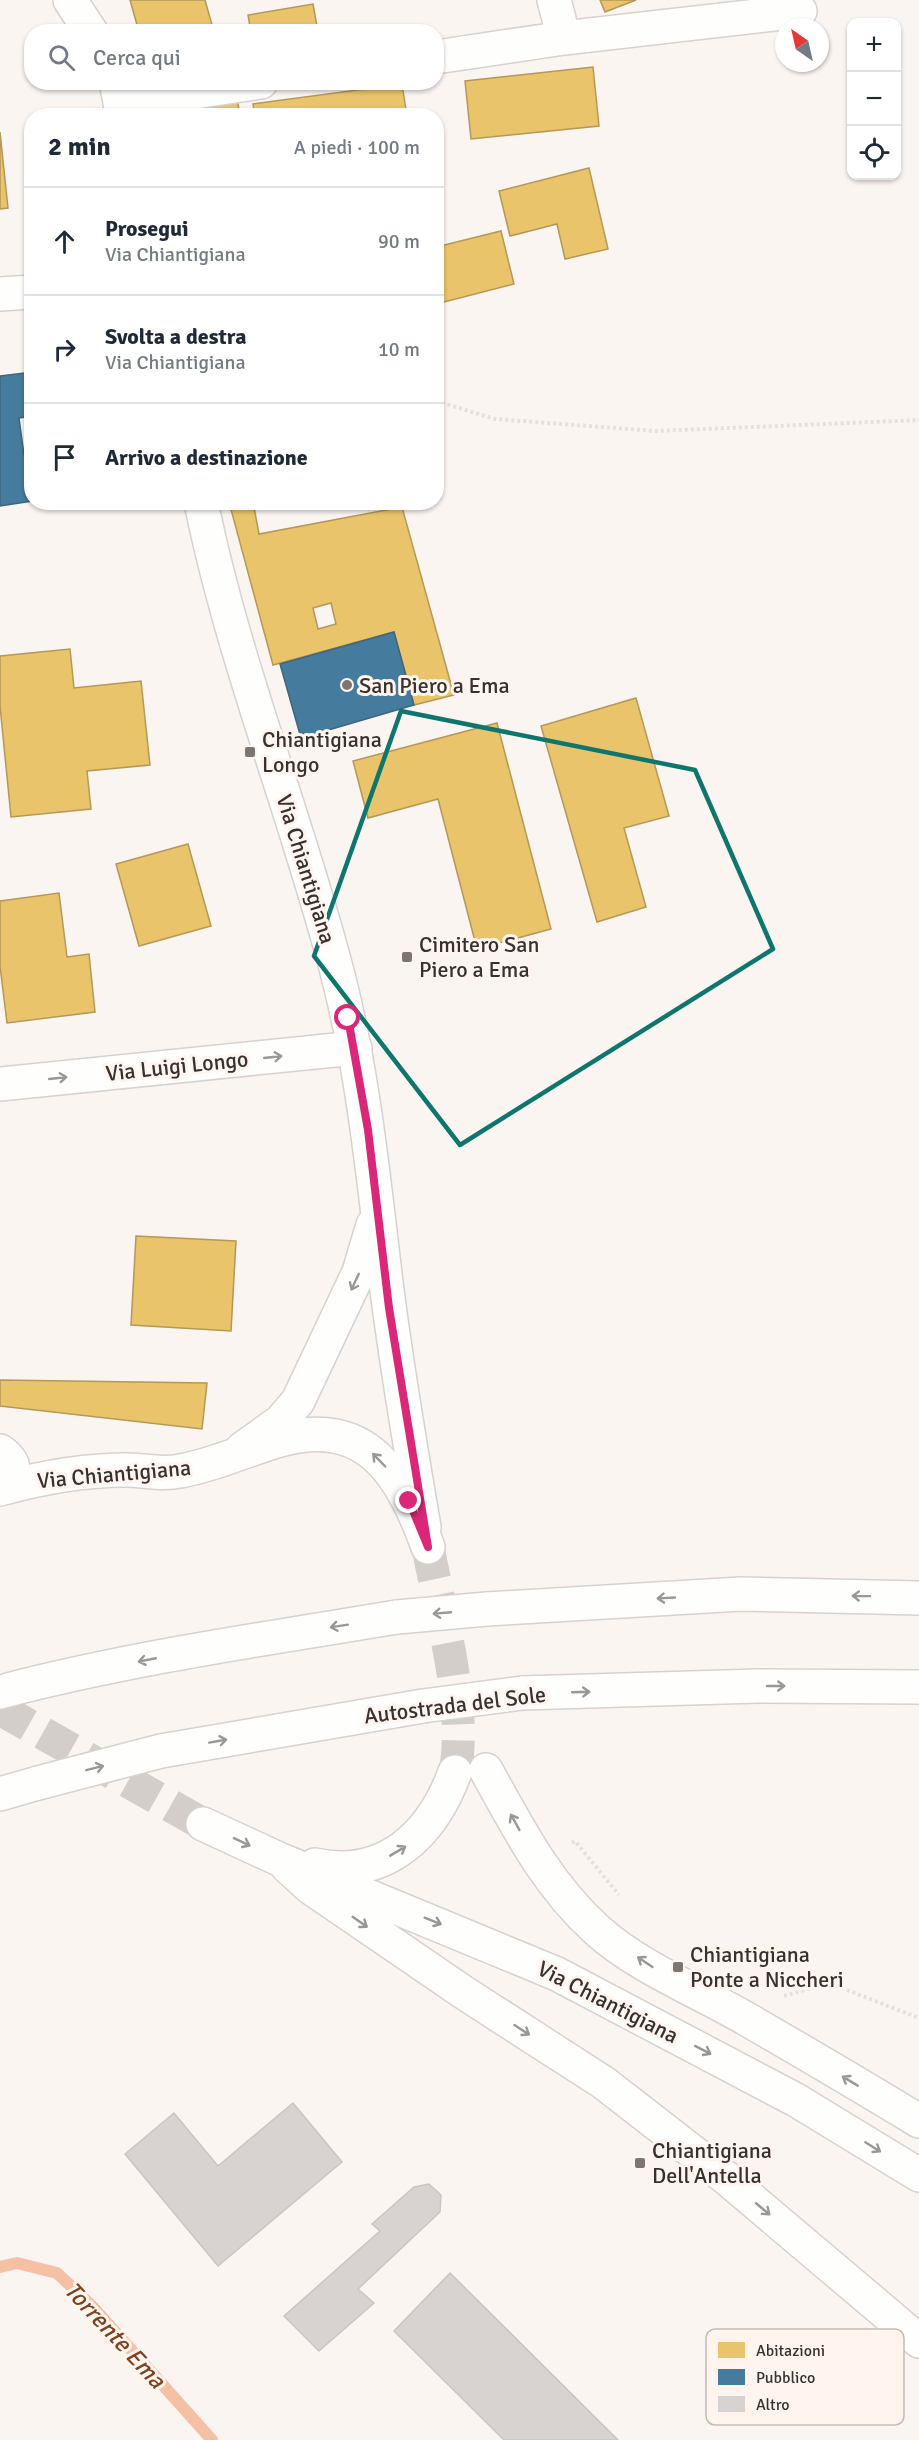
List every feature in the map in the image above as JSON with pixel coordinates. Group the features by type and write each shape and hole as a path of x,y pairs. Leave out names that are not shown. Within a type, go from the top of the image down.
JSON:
{"main road":[{"path":"70,0 86,24"},
{"path":"98,0 103,24"},
{"path":"554,0 564,38"},
{"path":"444,56 564,38 800,11"},
{"path":"118,93 157,90"},
{"path":"0,294 24,292"},
{"name":"Via Chiantigiana","path":"3,1488 88,1473 178,1472 306,1434 326,1433 347,1437 368,1449 395,1480 419,1522 428,1547 404,1409 368,1130 355,1048 335,963 254,699 203,510"},
{"name":"Via Luigi Longo","path":"0,1084 355,1048"},
{"name":"Via Chiantigiana","path":"228,1458 281,1421 298,1401 359,1272 371,1240 376,1206"},
{"path":"0,1452 14,1469 14,1474 3,1488"},
{"path":"0,1692 54,1678 232,1644 397,1617 741,1593 919,1598"},
{"name":"Autostrada del Sole","path":"0,1794 161,1751 423,1706 522,1694 758,1686 919,1687"},
{"name":"Via Chiantigiana","path":"281,1860 345,1870 370,1865 392,1855 415,1840 433,1818 447,1794 470,1771 568,1900 598,1931 660,1972 750,2020 919,2121"},
{"name":"Via Chiantigiana","path":"203,1824 281,1860 557,1974 796,2100 919,2175"},
{"path":"281,1860 311,1888 434,1973 604,2083 725,2176 904,2329"},
{"path":"904,2329 919,2342"}],"path":[{"path":"444,403 495,419 655,431 919,420"},
{"path":"537,1861 575,1841 621,1898"},
{"path":"778,1993 787,1997 829,1983 919,2018"}],"highlighted area":[{"path":"401,711 695,770 773,949 460,1145 314,956"}],"building: Abitazioni":[{"path":"130,0 205,0 212,24 137,24"},
{"path":"600,0 636,0 605,12"},
{"path":"313,4 317,24 250,24 248,15"},
{"path":"593,67 599,126 471,139 465,81"},
{"path":"357,90 403,90 406,108 254,108 253,104"},
{"path":"236,92 239,108 165,108 165,106"},
{"path":"0,132 8,208 0,209"},
{"path":"589,168 608,249 565,259 557,224 510,236 499,191"},
{"path":"501,231 514,284 444,302 444,245"},
{"path":"231,510 254,510 259,534 386,510 403,510 454,695 414,705 394,632 273,665","holes":["331,603 336,624 318,629 313,608"]},
{"path":"70,649 74,688 141,681 150,765 87,771 91,809 11,817 0,706 0,656"},
{"path":"636,698 669,816 624,828 646,907 597,922 541,726"},
{"path":"497,723 551,929 477,949 438,799 368,818 353,761"},
{"path":"188,844 211,926 139,946 116,864"},
{"path":"59,893 67,957 89,954 95,1012 7,1023 0,966 0,901"},
{"path":"136,1236 236,1241 231,1331 131,1325"},
{"path":"0,1380 207,1383 202,1429 0,1406"}],"building: Pubblico":[{"path":"24,373 24,417 19,418 24,455 24,502 0,506 0,376"},
{"name":"San Piero a Ema","path":"394,632 414,705 301,738 280,664"}],"building: Altro":[{"path":"293,2103 342,2162 218,2266 125,2154 174,2113 218,2166"},
{"path":"429,2184 441,2195 440,2212 358,2289 374,2303 319,2351 284,2316 380,2231 372,2224 414,2187"},
{"path":"450,2273 618,2440 504,2440 394,2331"}],"waterway":[{"name":"Torrente Ema","path":"0,2267 17,2263 57,2273 93,2307 212,2440"}],"tunnel":[{"path":"428,1547 455,1690 458,1719 455,1772"},
{"path":"0,1709 203,1824"}],"place":[{"name":"San Piero a Ema","path":"347,685"},
{"name":"Chiantigiana Longo","path":"250,752"},
{"name":"Cimitero San Piero a Ema","path":"407,957"},
{"name":"Chiantigiana Ponte a Niccheri","path":"678,1967"},
{"name":"Chiantigiana Dell'Antella","path":"640,2163"}],"route":[{"path":"348,1018 368,1130 389,1308 404,1409 428,1547 409,1501"}]}
